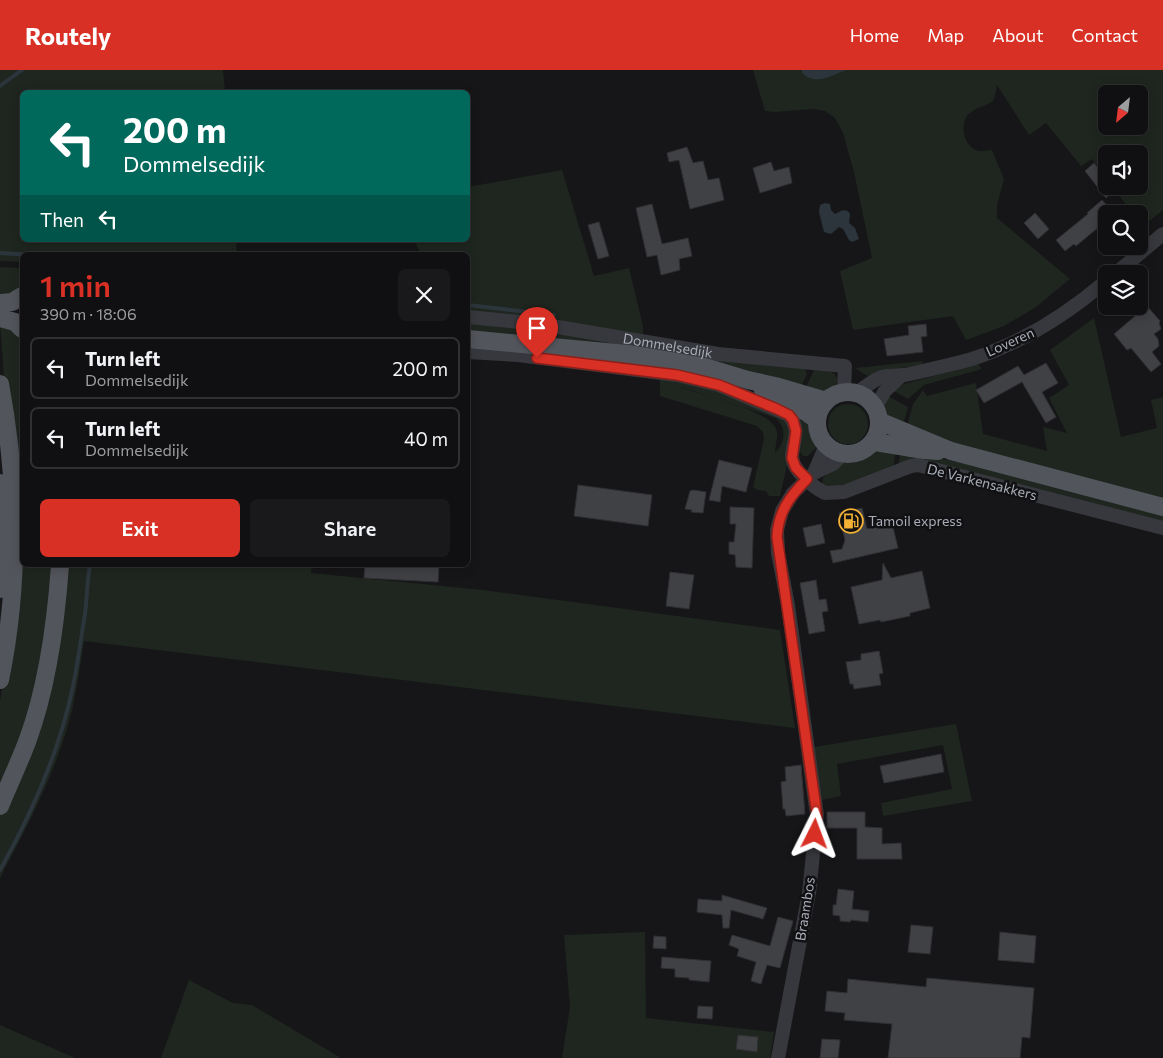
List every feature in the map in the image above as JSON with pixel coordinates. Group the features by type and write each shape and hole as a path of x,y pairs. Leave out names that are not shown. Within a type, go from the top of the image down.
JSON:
{"main road":[{"path":"0,303 12,302 20,297"},
{"path":"0,318 15,322 20,327"},
{"name":"Dommelsedijk","path":"470,339 627,354 705,367 826,401"},
{"name":"Dommelsedijk","path":"748,380 817,420"},
{"path":"0,384 12,473 14,554 9,626 0,680"},
{"path":"877,415 876,436 873,442 860,452 843,454 834,451 820,437 817,420 820,410 826,401 837,394 850,393 864,397 877,415 951,451 1163,506"},
{"path":"873,442 893,444 924,451 951,451"},
{"path":"0,483 2,519 0,589"},
{"path":"0,806 27,740 43,686 54,632 60,567"}],"street":[{"path":"1126,265 1163,234"},
{"name":"Loveren","path":"850,393 874,380 936,369 974,358 1012,343 1058,318 1098,288"},
{"name":"Dommelsedijk","path":"470,317 540,324 718,354 845,366 850,393"},
{"name":"Dommelsedijk","path":"470,352 518,355 641,370 686,377 719,385 741,393 789,415 796,431 792,458 796,468 810,476"},
{"path":"877,415 885,391 902,375"},
{"name":"Braambos","path":"778,1058 809,893 817,815 788,605 778,553 777,530 782,512 789,499 810,476 826,445"},
{"name":"Braambos","path":"810,476 833,464 843,454"},
{"name":"De Varkensakkers","path":"810,476 822,491 832,494 844,492 910,466 918,465 1163,528"}],"shaded area":[{"path":"0,70 223,70 225,90 20,90 20,242 236,242 237,252 20,252 20,262 0,261"},
{"path":"753,70 1163,70 1163,210 1148,222 1148,205 1126,205 1119,195 1148,195 1148,145 1098,145 1098,167 1092,159 1081,166 1046,123 1029,135 997,85 994,100 967,116 964,125 964,135 972,148 982,151 992,150 1004,179 997,205 997,218 1070,279 1036,307 1004,326 966,340 953,316 853,330 840,271 872,258 854,172 843,133 835,118 825,111 814,109 765,111"},
{"path":"802,70 846,70 823,79 813,79 802,73"},
{"path":"562,170 594,276 629,268 643,326 643,338 470,312 470,252 420,252 415,242 470,242 470,187"},
{"path":"830,204 831,210 835,214 843,210 848,211 850,214 849,223 855,228 859,239 852,242 843,229 839,227 831,234 824,232 819,212 820,205"},
{"path":"0,267 20,268 20,289 0,297"},
{"path":"1094,318 1121,437 1157,428 1151,400 1163,397 1163,500 906,430 913,404 923,390 927,396 976,383 983,434 1047,451 1043,427 1067,433 1049,398 1069,385 1050,350"},
{"path":"470,321 805,368 807,374 800,389 470,331"},
{"path":"0,323 16,331 20,336 20,567 57,567 41,677 0,797 0,701 6,668 5,392"},
{"path":"923,361 922,365 893,369 871,378 855,368"},
{"path":"978,364 982,369 924,385 908,399 892,390 904,384"},
{"path":"814,370 834,373 838,379 835,388 820,394 804,391"},
{"path":"635,373 701,385 782,415 794,434 780,496 769,496 766,491 757,490 753,487 764,439 763,432 757,426 660,396 660,380","holes":["741,407 776,418 782,427 783,440 775,453 777,437 775,427 758,414"]},
{"path":"888,396 908,407 902,429 885,416 884,407"},
{"path":"848,404 859,407 865,413 868,424 865,435 859,441 848,444 837,441 831,435 828,424 831,413 837,407"},
{"path":"794,410 810,423 816,448 808,456 803,456 799,450"},
{"path":"877,449 896,449 893,470 837,491 822,484 823,478 840,464 864,457"},
{"path":"901,450 987,468 1163,514 1163,527 898,466"},
{"path":"66,567 312,567 311,573 483,590 780,630 795,728 84,641 71,712 59,754 36,808 0,878 0,814 13,785"},
{"path":"956,724 972,801 883,816 881,803 952,789 943,745 837,764 841,796 822,800 814,747"},
{"path":"645,932 646,1018 774,1032 770,1058 562,1058 570,1007 564,935"},
{"path":"189,980 233,1003 252,1005 341,1058 161,1058"},
{"path":"0,1025 75,1058 0,1058"}],"building":[{"path":"687,147 693,163 703,161 708,180 719,178 724,200 690,209 679,160 669,162 667,153"},
{"path":"771,162 774,171 789,167 792,183 760,193 753,168"},
{"path":"1094,163 1098,168 1098,188 1085,171"},
{"path":"1102,200 1106,205 1098,205 1098,228 1076,246 1074,244 1065,251 1056,240"},
{"path":"652,204 662,244 688,238 692,256 679,259 680,270 661,275 657,255 647,257 636,208"},
{"path":"1035,213 1049,229 1038,239 1024,223"},
{"path":"599,222 609,256 598,259 588,225"},
{"path":"1148,307 1160,321 1161,329 1154,334 1158,339 1159,346 1152,352 1161,364 1151,372 1131,348 1127,350 1114,334 1136,315 1148,315"},
{"path":"926,324 927,336 921,337 923,352 887,356 884,339 909,335 908,326"},
{"path":"1046,363 1058,383 1042,392 1056,417 1046,423 1022,382 984,403 976,390 1018,366 1024,375"},
{"path":"719,460 752,468 746,492 722,486 720,502 709,500"},
{"path":"578,485 652,495 648,526 574,516"},
{"path":"690,491 706,492 703,513 691,512 692,510 685,509"},
{"path":"730,507 754,508 752,568 736,567 735,555 729,554 729,542 734,542 736,524 730,524"},
{"path":"862,508 867,529 892,523 898,548 833,563 830,551 842,549 845,540 839,513"},
{"path":"821,524 825,543 807,547 803,528"},
{"path":"883,563 891,578 922,571 930,608 910,613 910,616 859,624 851,587 882,580"},
{"path":"365,567 439,567 438,582 364,578"},
{"path":"670,572 694,575 689,609 666,606"},
{"path":"816,580 819,600 826,599 828,611 822,612 825,631 809,634 800,583"},
{"path":"879,651 883,673 879,674 881,685 854,689 853,684 850,684 846,662 861,660 861,654"},
{"path":"941,754 944,772 884,783 880,766"},
{"path":"801,765 805,814 786,816 785,809 783,809 781,782 786,781 785,767"},
{"path":"827,812 865,812 865,827 882,828 882,844 901,843 902,859 857,859 857,828 827,828"},
{"path":"838,889 854,891 852,909 869,911 868,922 840,921 840,916 833,915 833,905 836,905"},
{"path":"722,895 767,908 763,919 731,910 729,928 723,928 722,915 697,912 698,899 722,901"},
{"path":"778,917 793,921 780,968 767,965 761,984 751,981 756,962 737,956 739,949 729,945 732,935 770,946"},
{"path":"911,925 933,927 930,954 908,952"},
{"path":"1000,932 1036,936 1034,963 998,960"},
{"path":"654,936 666,937 666,949 653,948"},
{"path":"662,957 711,961 709,982 675,977 675,969 661,968"},
{"path":"927,978 1034,988 1030,1038 1022,1037 1020,1058 888,1058 892,1024 844,1020 845,1013 825,1011 827,991 847,993 848,979 926,987"},
{"path":"698,1006 713,1007 712,1019 697,1018"},
{"path":"738,1035 758,1037 757,1052 736,1049"},
{"path":"822,1039 840,1040 838,1058 820,1058"}],"waterway":[{"path":"0,86 22,70"},
{"path":"0,253 20,254"},
{"path":"470,305 554,315"},
{"path":"0,870 34,804 61,734 73,686 85,614 90,567"}],"place":[{"name":"Tamoil express","path":"851,521"}],"route":[{"path":"537,358 677,375 719,385 777,409 789,415 793,420 796,440 792,458 796,468 807,479 793,493 785,505 778,524 777,537 817,815 815,834"}]}
